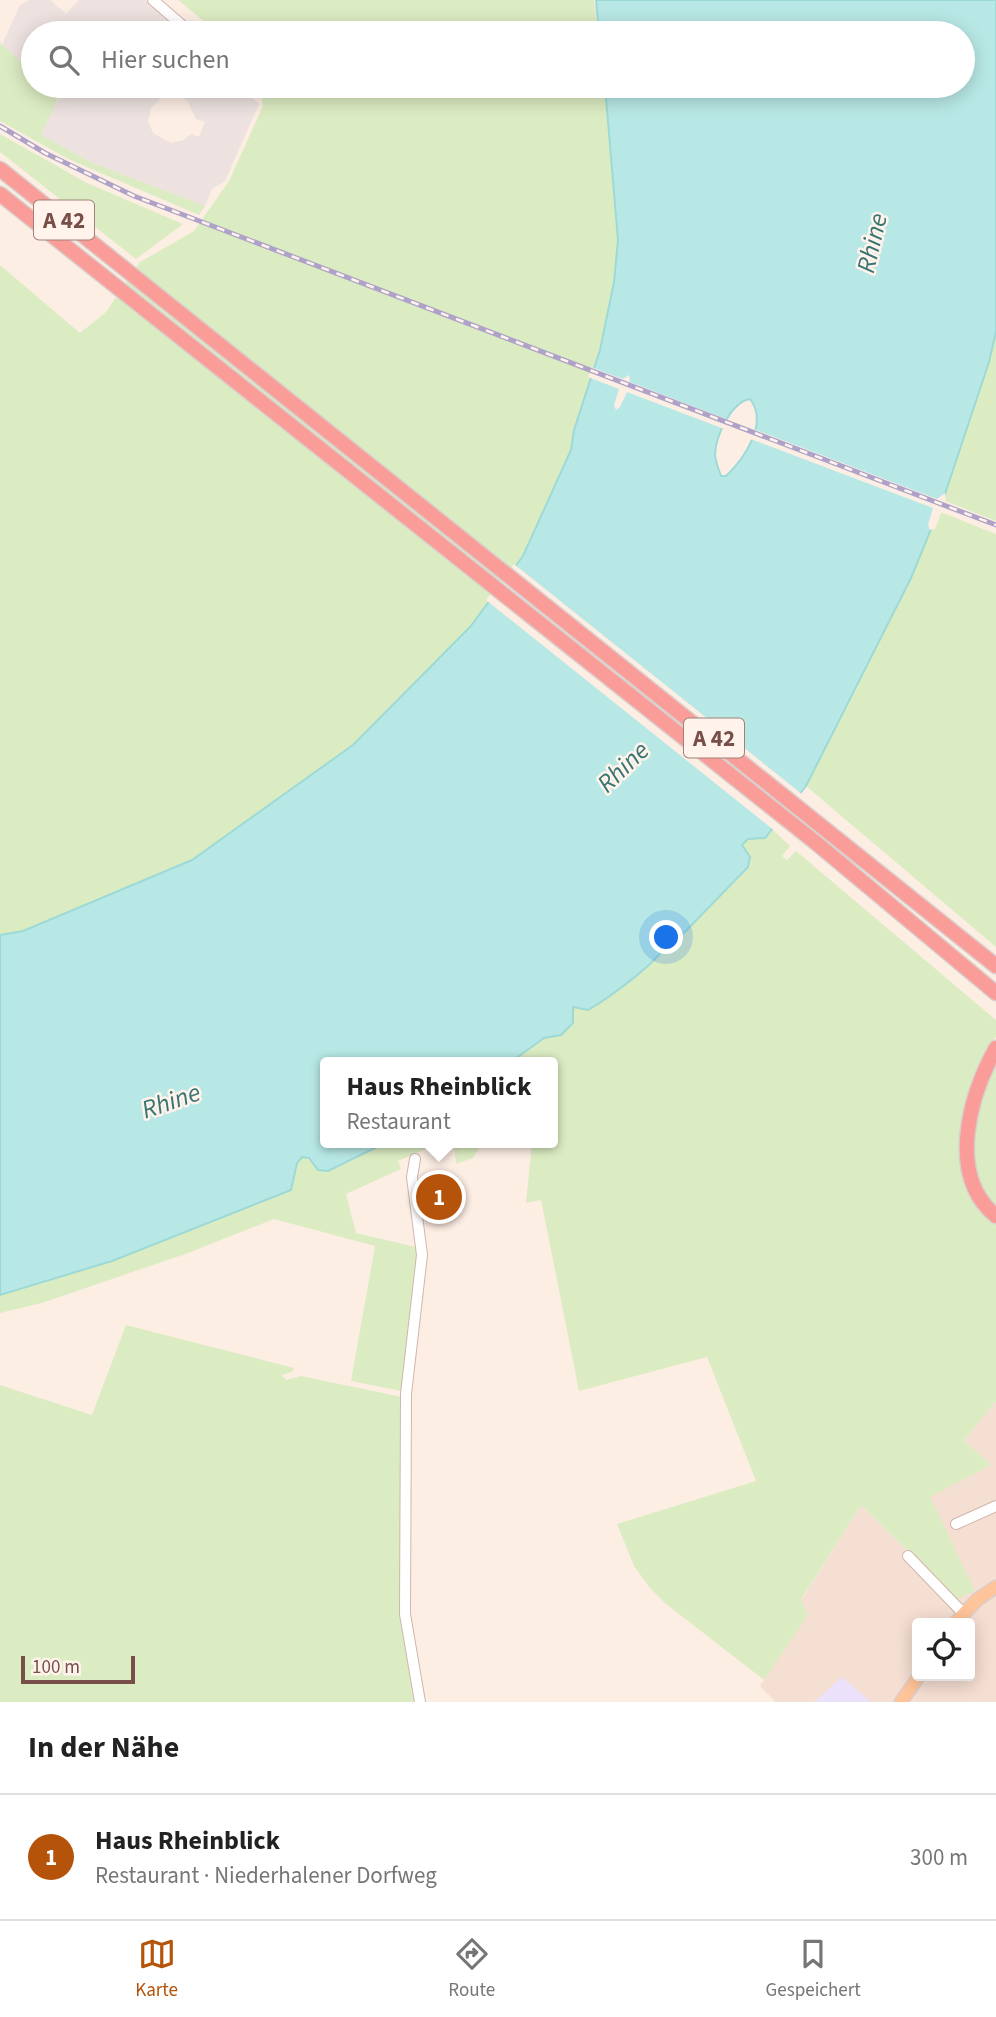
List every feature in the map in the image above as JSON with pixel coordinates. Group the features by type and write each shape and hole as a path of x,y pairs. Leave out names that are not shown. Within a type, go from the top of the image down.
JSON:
{"highway":[{"name":"A 42","path":"0,169 996,966"},
{"name":"A 42","path":"0,194 804,834 996,993"},
{"path":"996,1048 976,1093 967,1150 973,1184 984,1204 996,1216"}],"main road":[{"path":"959,1618 996,1587"},
{"path":"901,1702 916,1681"}],"street":[{"path":"153,0 177,21"},
{"path":"415,1159 412,1177 422,1255 406,1394 405,1614 420,1702"},
{"path":"956,1524 996,1506"},
{"path":"908,1556 959,1618"}],"shaded area":[{"path":"30,0 50,0 66,14 79,0 145,0 169,21 21,21 21,62 2,45 20,5"},
{"path":"58,98 161,98 151,108 148,121 153,133 171,143 184,140 191,134 199,137 205,122 196,119 187,100 182,98 253,98 259,104 225,181 212,189 205,206 93,163 40,135"},
{"path":"996,1401 996,1702 776,1702 760,1686 807,1615 801,1601 861,1505 957,1599 929,1497 991,1465 964,1440"},
{"path":"842,1677 871,1702 814,1702"}],"green space":[{"path":"178,0 594,0 597,21 203,21"},
{"path":"0,43 21,62 21,98 58,98 41,135 93,163 205,206 199,215 68,159 0,121"},
{"path":"262,98 606,98 613,157 618,240 614,282 600,350 574,430 571,450 523,556 470,627 353,745 190,861 18,935 0,938 0,265 80,333 106,312 140,262 194,231 229,181 263,106"},
{"path":"0,134 87,183 183,224 136,259 0,152"},
{"path":"996,332 996,521 943,500 989,362"},
{"path":"938,511 996,534 996,947 806,786 911,578"},
{"path":"772,829 790,846 782,856 787,860 796,851 996,1020 996,1037 984,1056 996,1064 996,1401 964,1440 991,1465 930,1497 975,1591 957,1599 861,1505 801,1600 808,1615 764,1680 666,1604 650,1588 634,1566 617,1524 756,1481 707,1357 579,1391 541,1200 526,1203 532,1148 558,1148 558,1057 518,1057 544,1038 561,1035 573,1023 572,1006 579,1008 669,938 676,940 748,867 750,857 742,846 748,839 765,838"},
{"path":"375,1148 428,1148 398,1161 401,1169 346,1194 356,1233 416,1247 419,1254 416,1305 401,1391 351,1381 375,1246 274,1219 188,1253 42,1303 0,1313 0,1295 112,1261 291,1190 297,1163 302,1156 328,1171"},
{"path":"454,1148 479,1148 473,1158 456,1164"},
{"path":"126,1325 294,1368 292,1372 282,1375 286,1380 301,1376 402,1397 401,1615 417,1702 0,1702 0,1385 92,1415"}],"water":[{"name":"Rhine","path":"596,0 996,0 996,332 989,362 943,500 911,578 806,786 765,838 748,839 742,845 750,857 748,867 676,941 669,939 657,957 634,978 588,1010 573,1007 573,1023 561,1035 544,1038 518,1057 320,1057 320,1148 375,1148 328,1171 318,1170 309,1158 302,1157 297,1163 291,1190 112,1261 0,1295 0,935 23,931 192,860 353,745 470,627 523,556 571,450 574,430 600,350 614,282 618,240 606,98 975,98 975,21 598,21","holes":["750,399 757,419 756,429 747,450 733,469 726,476 721,476 715,454 718,438 731,413 743,401"]}],"pier":[{"path":"591,367 623,379 629,375 630,382 731,421 727,430 627,392 616,410 614,405 619,389 588,377"},
{"path":"751,428 937,499 945,493 946,499 935,529 930,530 928,525 933,508 748,438"},
{"path":"514,564 803,795 775,831 486,600"}],"railway":[{"path":"0,126 45,153 134,196 996,525"}],"place":[{"name":"Haus Rheinblick","path":"439,1197"}]}
